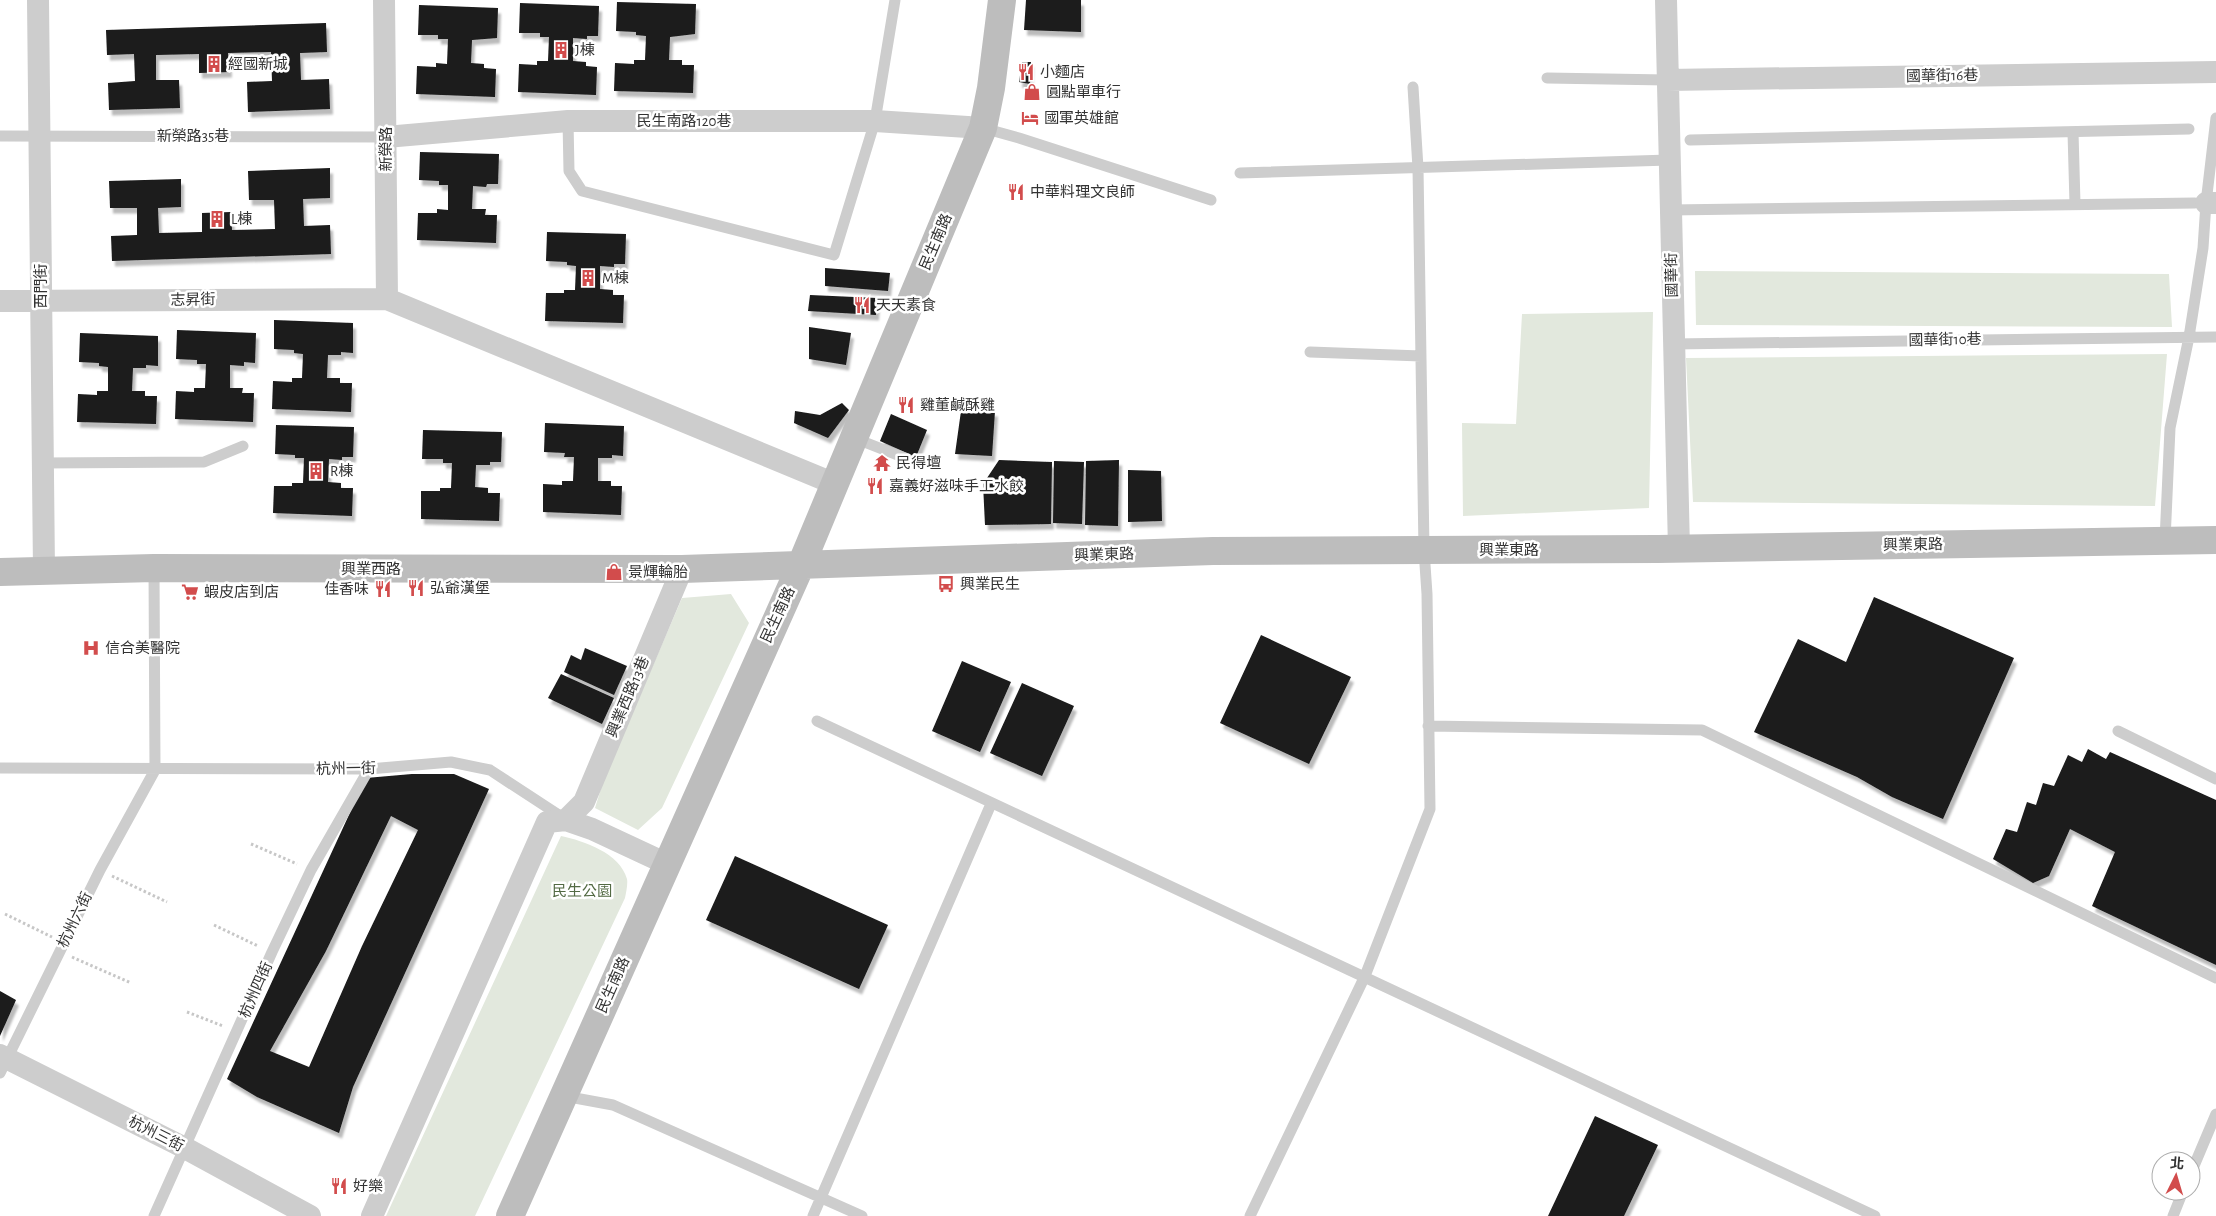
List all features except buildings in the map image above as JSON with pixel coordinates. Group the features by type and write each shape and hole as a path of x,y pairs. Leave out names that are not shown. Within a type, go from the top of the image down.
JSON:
{"street":[{"name":"西門街","path":"38,0 41,135 44,571"},
{"name":"新榮路","path":"384,0 387,298"},
{"name":"民生南路","path":"510,1216 801,566 983,128 991,88 1002,0"},
{"name":"國華街","path":"1666,0 1673,344 1680,549"},
{"name":"國華街16巷","path":"1667,80 2216,72"},
{"name":"民生南路120巷","path":"386,137 568,121 876,121 983,128"},
{"name":"志昇街","path":"0,300 41,302 387,298"},
{"path":"387,298 835,484"},
{"name":"興業東路","path":"801,566 1213,551 1680,549 2216,540"},
{"name":"興業西路","path":"0,572 154,568 682,569 801,566"},
{"name":"興業西路13巷","path":"566,820 584,802 682,569"},
{"path":"372,1216 547,822 566,820"},
{"name":"杭州一街","path":"566,820 592,828 666,864"},
{"name":"杭州三街","path":"2,1062 185,1148 310,1216"}],"lane":[{"path":"568,121 569,171 582,192 834,255 876,121 895,0"},
{"path":"1547,78 1667,80"},
{"path":"1250,1216 1365,976 1430,809 1418,168 1412,87"},
{"path":"2165,541 2170,428 2189,337 2203,248 2216,118"},
{"path":"983,128 1211,200"},
{"path":"1690,140 2189,130"},
{"path":"2073,132 2075,204"},
{"name":"新榮路35巷","path":"0,136 386,137"},
{"path":"1240,173 1669,160"},
{"path":"1670,210 2206,203"},
{"name":"國華街10巷","path":"1673,344 2216,337"},
{"path":"1310,352 1421,356"},
{"path":"854,438 905,458"},
{"path":"42,463 204,462 243,446"},
{"path":"154,568 155,770"},
{"path":"817,721 1875,1216"},
{"path":"1428,726 1702,730 2216,978"},
{"path":"2118,731 2216,779"},
{"name":"杭州一街","path":"0,768 155,770 369,769 452,762 490,770 566,820"},
{"name":"杭州四街","path":"154,1216 272,952 311,870 369,769"},
{"name":"杭州六街","path":"2,1062 100,870 155,770"},
{"path":"813,1216 991,804"},
{"path":"564,1096 613,1105 862,1216"},
{"path":"2200,1151 2216,1114"},
{"path":"2173,1216 2180,1201"}],"path":[{"path":"251,844 311,870"},
{"path":"100,870 167,902"},
{"path":"5,914 62,947 131,982"},
{"path":"214,925 272,952"},
{"path":"187,1012 237,1032"}],"green space":[{"path":"1695,271 2169,274 2172,327 1696,325"},
{"path":"1653,312 1649,508 1463,516 1462,423 1516,424 1522,314"},
{"path":"2167,354 2155,506 1693,502 1686,358"},
{"path":"731,594 749,623 662,808 638,830 595,808 604,779 682,598"},
{"name":"民生公園","path":"561,836 590,845 609,855 617,862 627,879 625,898 475,1216 386,1216"}],"place":[{"name":"J棟","path":"561,50"},
{"name":"經國新城","path":"214,64"},
{"name":"小麵店","path":"1026,72"},
{"name":"圓點單車行","path":"1032,92"},
{"name":"國軍英雄館","path":"1030,118"},
{"name":"中華料理文良師","path":"1016,192"},
{"name":"L棟","path":"217,219"},
{"name":"M棟","path":"588,278"},
{"name":"天天素食","path":"862,305"},
{"name":"雞董鹹酥雞","path":"906,405"},
{"name":"民得壇","path":"882,463"},
{"name":"R棟","path":"316,471"},
{"name":"嘉義好滋味手工水餃","path":"875,486"},
{"name":"景輝輪胎","path":"614,572"},
{"name":"興業民生","path":"946,584"},
{"name":"弘爺漢堡","path":"416,588"},
{"name":"佳香味","path":"383,589"},
{"name":"蝦皮店到店","path":"190,592"},
{"name":"信合美醫院","path":"91,648"},
{"name":"好樂","path":"339,1186"}]}
